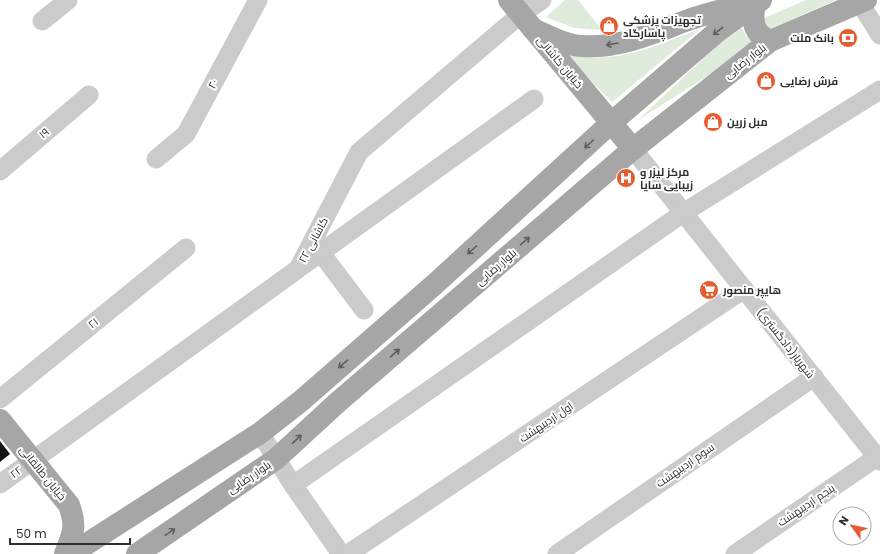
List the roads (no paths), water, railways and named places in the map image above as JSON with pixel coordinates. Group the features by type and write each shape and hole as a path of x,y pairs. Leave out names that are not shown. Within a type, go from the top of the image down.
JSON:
{"main road":[{"name":"بلوار رضایی","path":"138,554 276,459 338,402 633,149 770,41 863,1"},
{"path":"521,15 562,42 581,46 597,46 633,40 701,16 757,2"},
{"path":"757,2 752,18 754,28 759,34 770,41"},
{"path":"71,554 260,433 301,400 435,284 611,123 718,30 757,2"},
{"name":"خیابان کاشانی","path":"521,15 633,149"},
{"name":"خیابان طالقانی","path":"0,420 69,505 73,517 74,532 65,554"}],"street":[{"path":"42,21 68,0"},
{"name":"۲۰","path":"156,159 186,134 258,0"},
{"name":"کاشانی ۲۲","path":"32,460 298,269 359,152 521,15 542,0"},
{"path":"863,1 880,35"},
{"path":"293,485 683,213 880,90"},
{"name":"۱۹","path":"0,171 89,95"},
{"path":"298,269 534,99"},
{"name":"شهریار(دادگستری)","path":"633,149 879,459"},
{"name":"۲۱","path":"0,399 186,248"},
{"path":"320,253 364,310"},
{"name":"اول اردیبهشت","path":"348,554 744,289"},
{"name":"سوم اردیبهشت","path":"557,554 814,377"},
{"path":"260,433 293,485 341,554"},
{"name":"پنجم اردیبهشت","path":"735,554 879,459"},
{"name":"۲۲","path":"0,484 32,460"}],"place":[{"name":"تجهیزات پزشکی پاسارگاد","path":"609,26"},
{"name":"بانک ملت","path":"848,38"},
{"name":"فرش رضایی","path":"766,81"},
{"name":"مبل زرین","path":"713,122"},
{"name":"مرکز لیزر و زیبایی سایا","path":"626,178"},
{"name":"هایپر منصور","path":"709,290"}]}
